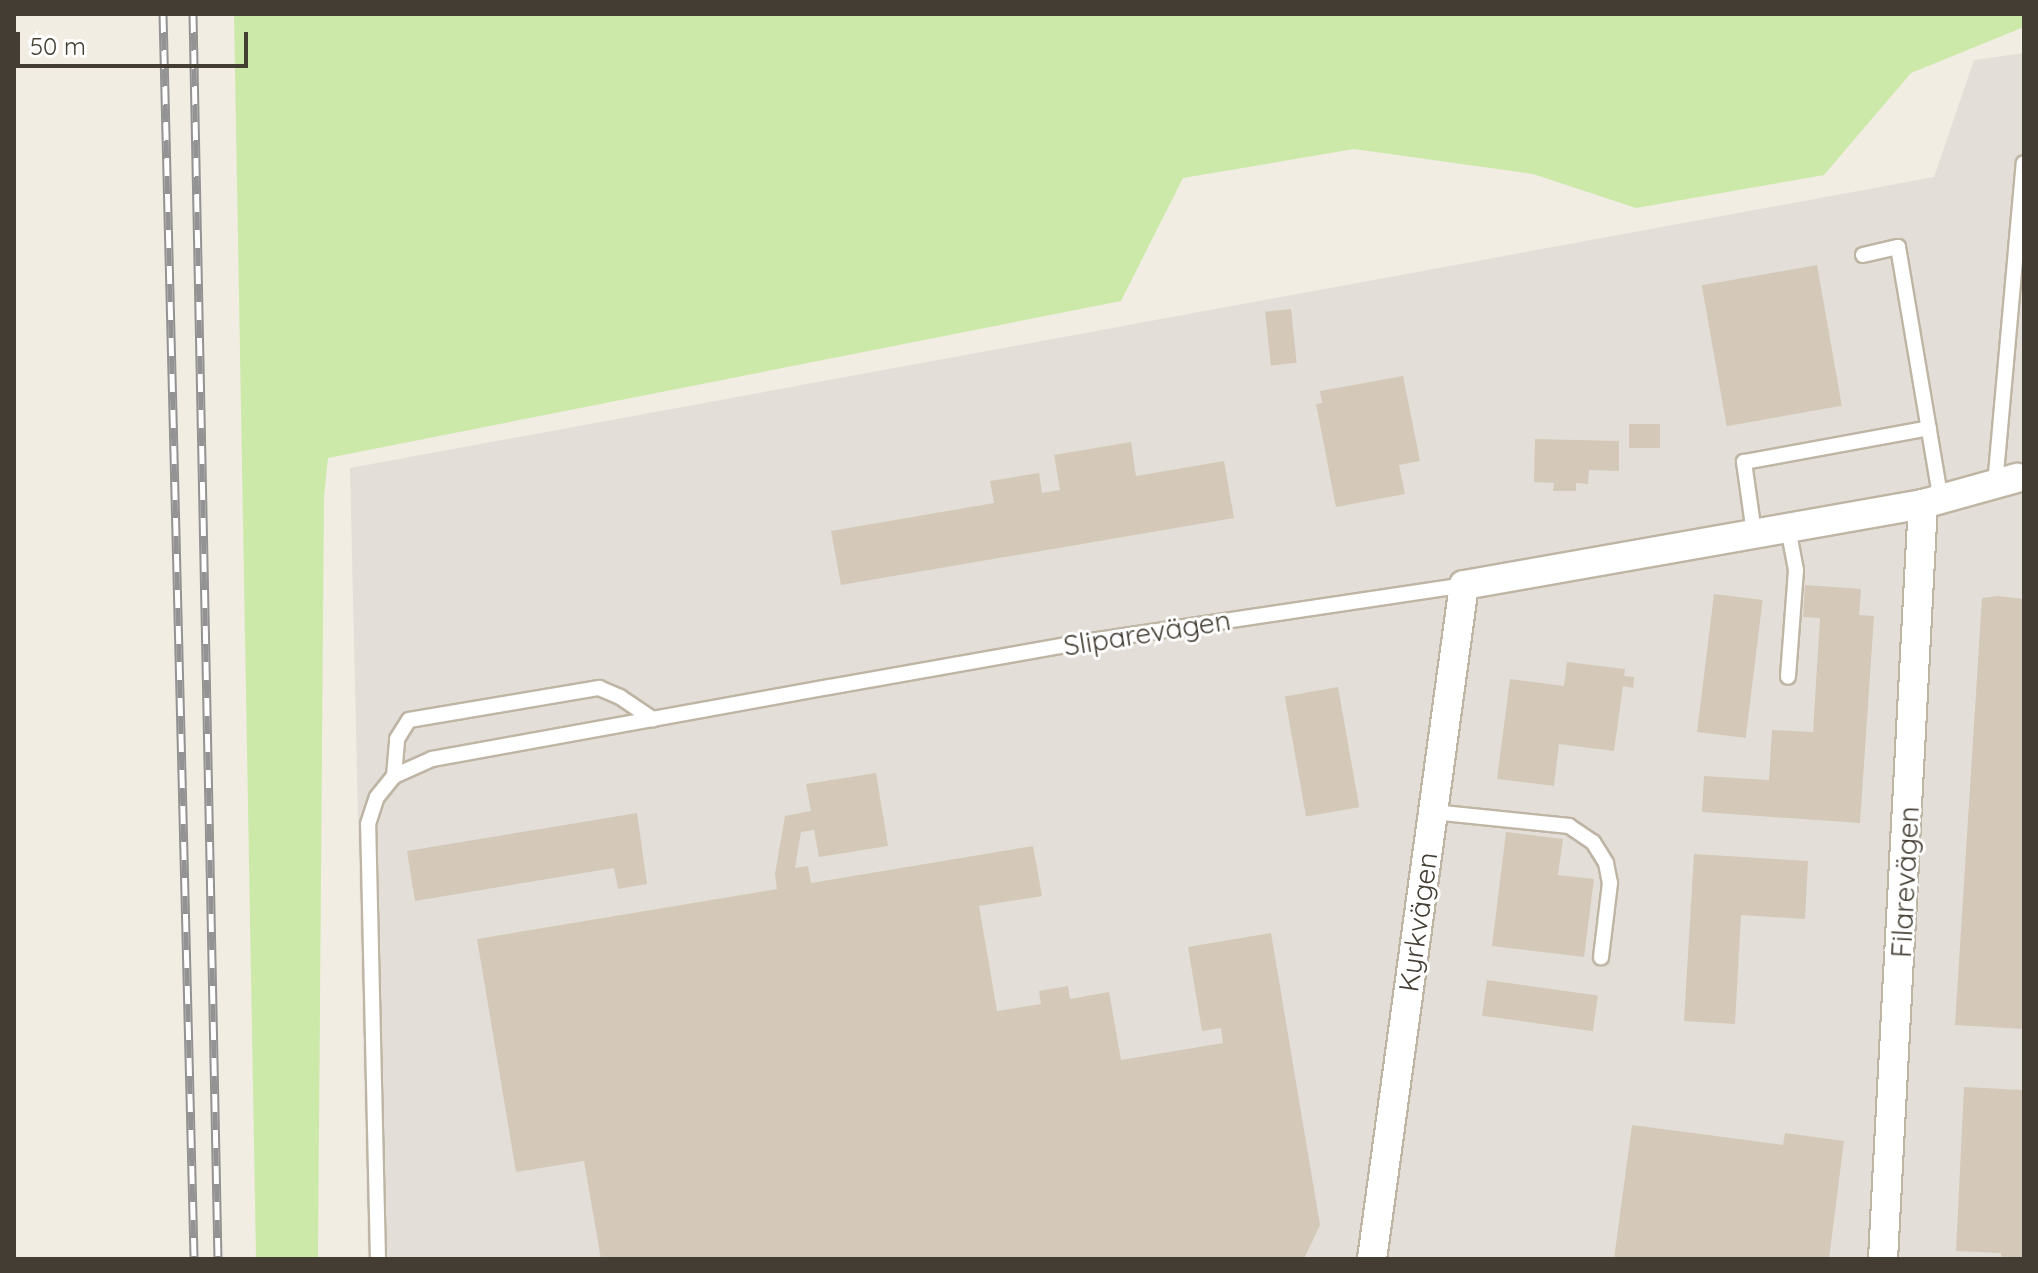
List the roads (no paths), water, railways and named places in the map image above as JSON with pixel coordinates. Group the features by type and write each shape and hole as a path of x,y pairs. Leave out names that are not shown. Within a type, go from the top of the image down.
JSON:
{"street":[{"path":"1464,585 1932,502 2006,482"},
{"name":"Filarevägen","path":"1883,1259 1932,502"},
{"name":"Kyrkvägen","path":"1372,1259 1464,585"}],"lane":[{"path":"2006,482 2024,163"},
{"path":"1863,255 1898,247 1929,428 1932,502"},
{"path":"1754,533 1744,462 1929,428"},
{"path":"1788,528 1796,570 1788,677"},
{"name":"Sliparevägen","path":"394,776 432,759 830,687 1071,644 1464,585"},
{"path":"378,1259 368,824 377,797 394,776 397,739 409,720 599,688 620,697 653,719"},
{"path":"1433,812 1548,822 1569,826 1593,842 1606,863 1610,883 1601,957"}],"railway":[{"path":"163,14 194,1259"},
{"path":"193,14 218,1259"}]}
